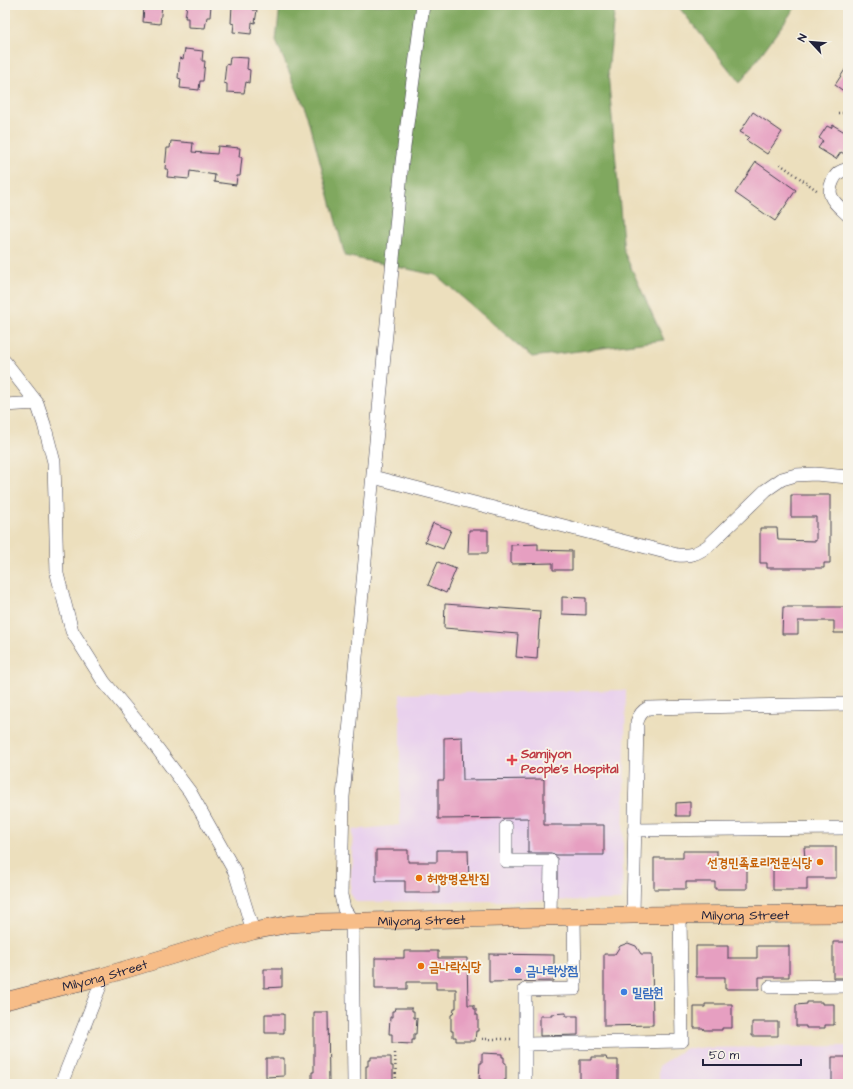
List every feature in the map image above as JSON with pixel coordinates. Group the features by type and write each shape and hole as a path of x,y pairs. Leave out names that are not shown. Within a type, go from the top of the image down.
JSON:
{"main road":[{"name":"Milyong Street","path":"5,1001 104,976 253,931 290,924 352,921 574,916 848,914"}],"street":[{"path":"354,1084 352,921 344,909 342,895 343,797 402,162 423,5"},
{"path":"848,169 842,171 835,177 831,186 831,195 836,204 848,215"},
{"path":"5,362 36,403 44,424 54,462 57,574 72,631 104,682 139,724 190,792 235,872 253,931"},
{"path":"5,404 36,403"},
{"path":"373,477 662,551 689,556 708,546 766,490 782,479 796,475 815,474 848,477"},
{"path":"633,915 637,722 640,715 648,708 848,704"},
{"path":"506,827 506,861 551,861 550,917"},
{"path":"634,830 848,828"},
{"path":"525,1041 682,1041 680,915"},
{"path":"526,1084 524,990 575,989 574,916"},
{"path":"61,1084 104,976"},
{"path":"770,987 848,986"}],"path":[{"path":"838,113 848,113"},
{"path":"780,164 824,196 831,195"},
{"path":"482,1039 525,1041"},
{"path":"395,1053 396,1084"}],"shaded area":[{"name":"Samjiyon People's Hospital","path":"626,690 622,900 356,902 350,893 353,830 400,825 400,694"},
{"path":"848,1046 848,1084 659,1084 659,1066 686,1048"}],"green space":[{"path":"280,5 615,5 608,73 624,252 664,340 532,357 436,275 345,256 308,116 276,41"},
{"path":"677,5 797,5 740,83"}],"building":[{"path":"144,5 162,5 160,24 143,22"},
{"path":"187,5 211,5 210,17 207,17 205,28 188,27 188,18 185,18"},
{"path":"232,5 253,5 253,10 257,10 255,23 252,22 251,34 233,32 234,24 231,23"},
{"path":"185,49 203,51 202,61 205,61 203,81 200,81 199,90 180,88 181,79 178,78 180,58 183,59"},
{"path":"230,57 248,58 247,69 250,70 249,83 246,82 244,93 227,92 227,84 224,83 226,64 229,65"},
{"path":"848,65 848,94 835,85"},
{"path":"753,112 782,132 767,154 746,140 749,137 740,132"},
{"path":"833,125 848,134 848,156 841,152 836,159 818,148 823,141 819,138 827,126 831,128"},
{"path":"171,141 193,143 192,152 217,154 218,146 240,148 239,157 242,157 240,176 237,176 236,185 214,182 215,175 190,171 189,179 167,177 168,169 165,169 167,148 170,148"},
{"path":"756,162 796,190 775,221 735,193"},
{"path":"791,495 830,495 830,563 824,563 824,568 767,568 767,563 760,563 760,528 777,528 778,540 816,541 816,517 791,517"},
{"path":"433,523 451,530 443,549 425,542"},
{"path":"469,530 488,530 488,553 468,553"},
{"path":"538,544 538,550 572,551 572,570 553,570 553,563 511,564 511,545"},
{"path":"438,562 456,569 446,593 428,585"},
{"path":"562,597 586,598 586,615 562,614"},
{"path":"445,604 540,611 537,659 516,657 518,634 444,628"},
{"path":"783,607 846,607 846,633 834,633 834,621 798,621 798,634 782,634"},
{"path":"462,737 463,780 544,779 544,825 604,825 604,855 556,855 551,853 528,853 528,818 438,819 438,780 444,780 444,738"},
{"path":"690,802 690,816 676,816 676,803"},
{"path":"804,847 836,847 836,878 807,878 807,890 773,890 773,859 805,859"},
{"path":"376,850 408,850 408,862 437,862 437,850 468,850 469,881 439,881 439,893 405,893 405,881 376,881"},
{"path":"683,851 717,851 717,858 747,858 747,889 715,889 715,882 686,882 686,889 654,889 654,858 683,858"},
{"path":"833,942 848,942 848,978 833,978"},
{"path":"628,943 636,946 641,954 652,954 653,1025 604,1026 604,954 615,954 620,946"},
{"path":"696,946 728,946 728,958 757,958 757,946 789,946 789,977 759,977 759,989 725,989 725,977 696,977"},
{"path":"404,951 438,951 438,958 467,958 468,1005 474,1005 476,1015 478,1015 478,1031 476,1031 475,1041 456,1041 456,1037 453,1037 453,1031 451,1031 451,1015 453,1014 454,1008 456,1008 456,989 436,989 436,982 407,982 407,989 375,989 375,958 404,958"},
{"path":"489,954 554,955 554,981 489,982"},
{"path":"264,969 282,969 282,987 264,988"},
{"path":"807,1002 834,1004 834,1025 825,1025 825,1028 806,1028 806,1026 796,1026 796,1005 807,1004"},
{"path":"705,1004 732,1004 732,1028 722,1028 722,1030 704,1030 703,1028 694,1028 694,1007 705,1007"},
{"path":"395,1008 412,1008 412,1011 414,1011 414,1018 417,1018 416,1034 414,1034 412,1044 392,1043 392,1034 389,1034 390,1017 392,1017 392,1011 394,1011"},
{"path":"314,1012 328,1012 329,1084 312,1084 312,1072 314,1072"},
{"path":"566,1013 566,1016 578,1016 578,1035 540,1036 540,1016 551,1016 551,1014"},
{"path":"265,1014 284,1014 284,1033 265,1033"},
{"path":"752,1022 778,1022 778,1036 752,1036"},
{"path":"482,1053 502,1054 502,1057 504,1057 504,1063 506,1063 506,1080 504,1080 504,1084 481,1084 481,1079 479,1079"},
{"path":"371,1057 391,1057 391,1066 393,1066 393,1083 366,1083 366,1066 368,1066 368,1060 371,1060"},
{"path":"591,1057 606,1057 607,1060 618,1060 618,1081 590,1084 590,1081 580,1082 580,1060 591,1060"},
{"path":"832,1057 848,1057 848,1084 832,1084"},
{"path":"266,1058 284,1058 284,1076 266,1077"}],"place":[{"name":"Samjiyon People's Hospital","path":"512,760"},
{"name":"선경민족료리전문식당","path":"820,862"},
{"name":"허항명온반집","path":"419,878"},
{"name":"금나락식당","path":"421,966"},
{"name":"금나락상점","path":"518,970"},
{"name":"밀람원","path":"624,992"}]}
